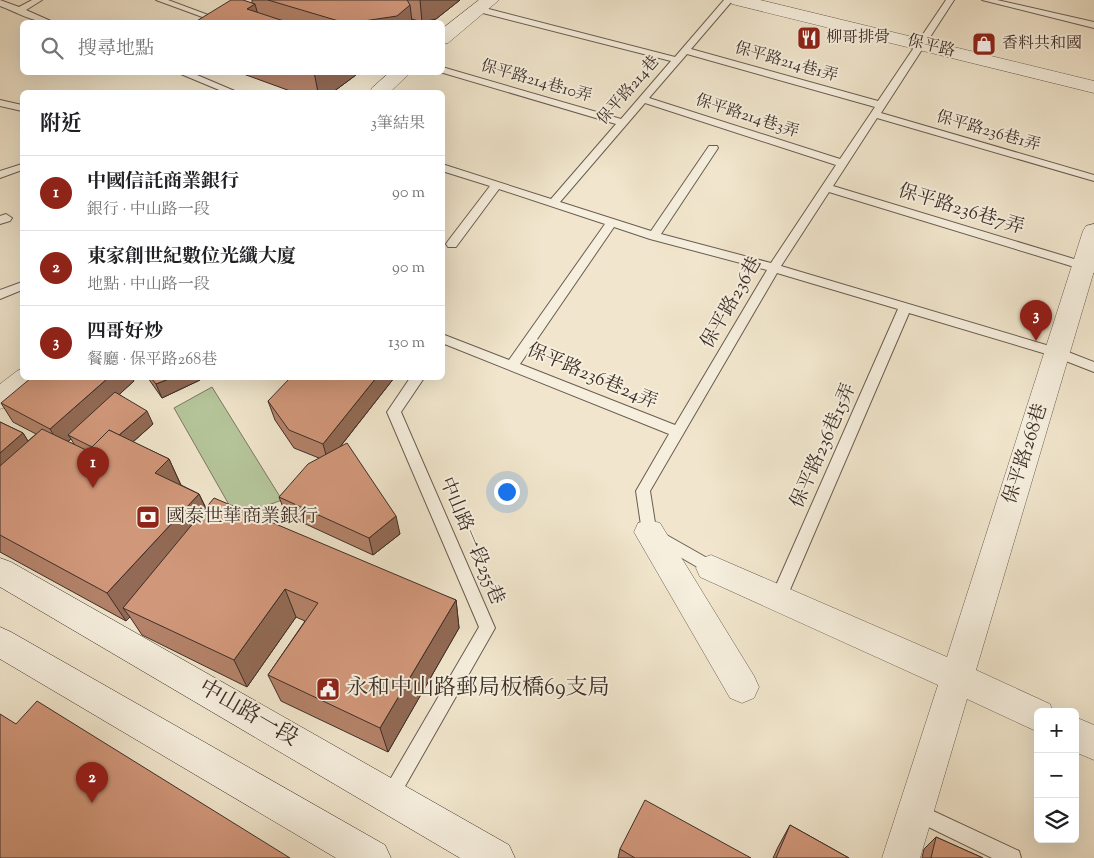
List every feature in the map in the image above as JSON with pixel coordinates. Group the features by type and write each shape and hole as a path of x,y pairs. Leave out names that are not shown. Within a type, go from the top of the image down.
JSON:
{"street":[{"name":"保平路","path":"738,0 1094,87"},
{"path":"445,35 484,5"},
{"path":"381,90 399,75"},
{"name":"保平路268巷","path":"901,858 1058,354 1089,267 1094,231"},
{"path":"0,399 24,380"},
{"path":"649,532 742,687"},
{"path":"711,568 956,677 1034,714"},
{"name":"中山路一段","path":"0,571 496,858"},
{"path":"0,642 141,722 372,858"},
{"path":"1079,736 1094,743"}],"lane":[{"path":"18,11 38,0"},
{"path":"160,0 217,20"},
{"name":"保平路214巷","path":"552,203 729,0"},
{"name":"保平路236巷","path":"649,532 643,491 774,268 950,0"},
{"path":"986,0 1094,25"},
{"path":"0,3 43,20"},
{"path":"484,5 676,60"},
{"name":"保平路214巷1弄","path":"684,50 877,110"},
{"name":"保平路214巷10弄","path":"445,71 621,122"},
{"path":"188,75 226,90"},
{"name":"保平路214巷3弄","path":"642,99 842,163"},
{"path":"0,103 20,108"},
{"name":"保平路236巷1弄","path":"877,110 1094,178"},
{"path":"654,236 713,148"},
{"path":"0,164 19,169"},
{"path":"445,168 654,236 774,268 905,307 1094,367"},
{"path":"0,175 19,169"},
{"path":"452,244 497,185"},
{"name":"保平路236巷7弄","path":"827,188 1089,267"},
{"name":"保平路236巷24弄","path":"612,222 512,366 678,432"},
{"path":"0,295 20,287"},
{"name":"保平路236巷15弄","path":"778,599 905,307"},
{"path":"445,340 512,366"},
{"name":"中山路一段255巷","path":"390,796 487,628 394,412 416,380"},
{"path":"649,532 711,568"},
{"path":"914,812 1012,858"}],"green space":[{"path":"212,387 282,500 236,517 174,408"}],"building":[{"path":"231,0 243,0 255,4 247,9 281,20 198,20"},
{"path":"268,0 407,0 410,5 397,16 370,20 335,20"},
{"path":"29,380 106,380 50,429 1,403"},
{"path":"153,380 166,380 156,384"},
{"path":"288,380 374,380 323,444 289,430 268,401"},
{"path":"115,392 147,411 119,435 109,430 92,447 68,435"},
{"path":"0,422 23,433 0,453"},
{"path":"42,429 88,451 109,430 169,459 155,473 199,494 107,593 0,535 0,466"},
{"path":"347,443 396,516 369,538 279,497 308,464"},
{"path":"214,498 456,600 380,728 268,675 318,603 285,589 234,660 123,608"},
{"path":"37,701 290,858 0,858 0,714 16,724"},
{"path":"645,800 751,858 635,858 620,849"},
{"path":"790,825 849,858 776,858"},
{"path":"936,837 983,858 931,858"}],"place":[{"name":"柳哥排骨","path":"809,38"},
{"name":"香料共和國","path":"984,44"},
{"name":"四哥好炒","path":"1036,341"},
{"name":"中國信託商業銀行","path":"93,488"},
{"name":"國泰世華商業銀行","path":"148,517"},
{"name":"永和中山路郵局板橋69支局","path":"328,689"},
{"name":"東家創世紀數位光纖大廈","path":"92,803"}]}
